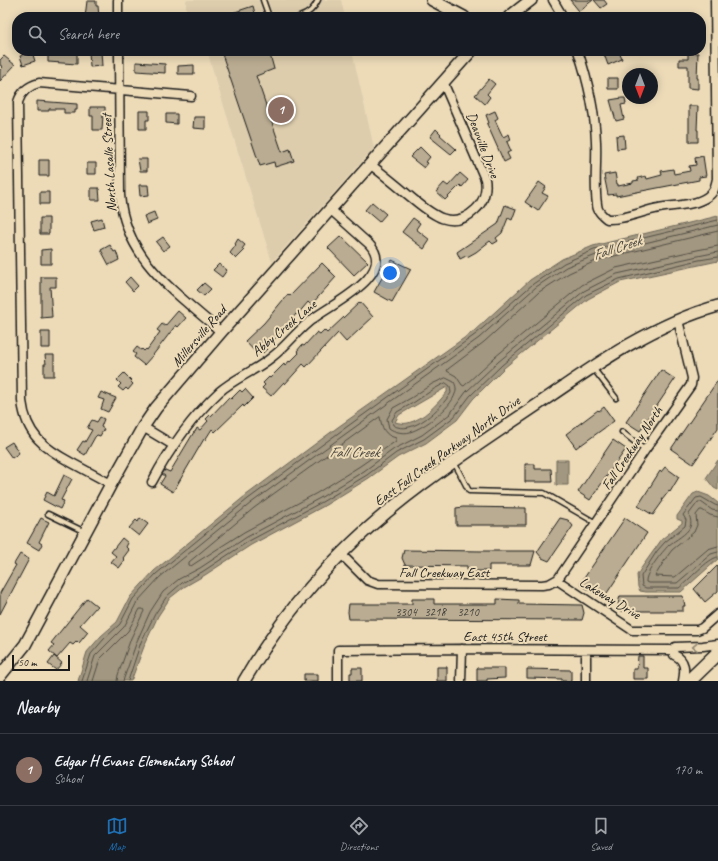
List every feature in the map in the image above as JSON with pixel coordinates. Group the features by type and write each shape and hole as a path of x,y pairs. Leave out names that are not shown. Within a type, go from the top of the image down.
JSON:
{"main road":[{"path":"689,681 718,653"}],"street":[{"path":"118,0 118,12"},
{"path":"432,0 455,12"},
{"path":"515,12 531,0"},
{"path":"553,0 560,12"},
{"path":"580,56 592,105 596,142 597,205 600,212 607,219 618,218 659,208 696,202 706,198 712,194 717,179 715,0"},
{"name":"North Lasalle Street","path":"119,56 120,199 131,239 138,252 153,272 221,332"},
{"name":"Millersville Road","path":"0,676 25,645 111,484 143,427 156,408 221,332 466,56"},
{"name":"Deauville Drive","path":"371,164 436,217 457,220 468,216 481,204 485,194 485,179 443,82"},
{"path":"111,484 55,454 43,445 30,428 23,411 21,393 18,100 26,89 33,85 42,83 191,96"},
{"name":"Abby Creek Lane","path":"152,482 173,445 186,428 219,392 272,358 314,318 357,290 373,271 376,259 374,249 331,210"},
{"name":"East Fall Creek Parkway North Drive","path":"244,681 280,626 312,586 341,554 392,509 454,461 592,368 646,336 678,320 718,306"},
{"name":"Fall Creekway North","path":"557,580 562,576 692,383 678,320"},
{"path":"143,427 173,445"},
{"name":"Fall Creekway East","path":"341,554 367,580 378,584 542,585 549,584 557,580"},
{"name":"Lakeway Drive","path":"557,580 632,630 697,630 702,628 718,614"},
{"name":"East 45th Street","path":"338,681 338,650 673,650 675,647 718,644"},
{"path":"461,681 462,649"},
{"path":"586,650 586,681"},
{"path":"673,650 674,655 683,662 685,670 683,681"}],"lane":[{"path":"264,0 268,12"},
{"path":"310,12 318,0"},
{"path":"592,368 616,398"},
{"path":"622,432 646,450"},
{"path":"454,461 469,490 544,493 597,523"},
{"path":"48,514 85,532"}],"shaded area":[{"path":"186,0 341,0 344,12 186,12"},
{"path":"209,56 353,56 374,148 272,262"}],"water":[{"name":"Fall Creek","path":"718,216 718,261 620,282 588,299 504,368 473,399 457,420 426,443 398,457 369,478 324,506 251,545 184,587 170,598 158,616 145,644 131,681 78,681 87,652 101,636 117,622 130,597 154,571 245,496 338,427 474,331 530,280 562,259 593,246","holes":["447,387 447,392 425,415 414,421 406,423 395,422 399,415"]},
{"path":"556,460 568,460 568,485 556,485"},
{"path":"718,460 718,490 714,488 706,478"},
{"path":"698,492 709,496 718,503 718,559 681,592 640,591 638,587 637,575 662,539 682,523 682,521 677,519 677,516 693,494"}],"building":[{"path":"570,0 593,0 579,11"},
{"path":"594,0 604,0 607,4 601,8"},
{"path":"87,1 96,1 99,12 86,12"},
{"path":"253,6 255,12 235,12"},
{"path":"4,56 15,65 0,81 0,70 3,67 0,65 0,60"},
{"path":"20,56 33,56 35,61 23,65"},
{"path":"48,56 77,56 77,64 48,62"},
{"path":"89,56 101,56 102,66 90,67"},
{"path":"223,56 270,56 274,69 256,76 282,152 290,149 294,161 275,167 274,162 260,166"},
{"path":"605,56 621,56 622,59 608,65"},
{"path":"688,56 698,56 698,89 688,88 688,66 679,66 679,59 688,59"},
{"path":"136,62 165,64 165,73 136,71"},
{"path":"194,65 194,74 178,74 178,66"},
{"path":"608,78 618,78 618,89 608,89"},
{"path":"489,79 495,84 487,94 490,97 485,104 475,95"},
{"path":"622,98 622,104 626,104 621,105 624,119 616,121 610,100"},
{"path":"37,101 77,104 77,110 75,110 75,113 64,113 64,109 37,111"},
{"path":"689,106 698,106 698,142 689,142"},
{"path":"90,107 105,107 102,130 93,130 93,116 90,116"},
{"path":"139,111 149,111 149,120 146,120 146,129 139,129"},
{"path":"495,111 498,118 495,120 503,137 509,134 511,140 507,142 511,151 507,153 510,159 504,162 487,124 489,123 486,115"},
{"path":"166,114 177,114 177,124 166,123"},
{"path":"194,117 205,117 205,129 193,128"},
{"path":"436,129 441,134 440,135 456,149 451,154 430,137"},
{"path":"624,135 625,148 617,149 616,136"},
{"path":"420,147 430,157 424,168 410,157"},
{"path":"703,156 706,176 699,177 699,180 616,196 616,194 608,195 604,175 615,173 618,186 633,183 633,181 639,180 638,178 646,176 647,179 662,175 661,171 673,169 674,174 690,171 689,166 696,165 695,158"},
{"path":"138,159 147,159 147,171 140,171"},
{"path":"39,160 49,160 49,176 39,176"},
{"path":"87,163 96,163 96,174 87,174"},
{"path":"460,173 468,180 462,187 460,185 445,200 436,192 444,183 448,186"},
{"path":"539,182 546,187 542,193 548,196 538,211 525,202"},
{"path":"139,185 148,185 149,195 140,196"},
{"path":"91,188 99,188 100,200 91,200"},
{"path":"40,192 49,192 49,204 40,204"},
{"path":"372,202 386,214 379,222 365,210"},
{"path":"505,205 516,209 512,220 508,218 502,233 496,238 498,241 493,244 490,241 476,252 460,259 457,252 498,224"},
{"path":"154,212 157,220 147,224 144,216"},
{"path":"40,218 49,218 49,234 40,234"},
{"path":"102,218 104,227 94,230 91,221"},
{"path":"413,218 420,223 416,229 430,240 424,249 402,232"},
{"path":"341,236 368,262 354,275 328,248"},
{"path":"163,237 170,246 163,251 156,242"},
{"path":"238,239 245,245 242,249 244,251 236,259 230,253 236,245 235,244"},
{"path":"110,245 114,252 116,251 119,260 109,265 101,250"},
{"path":"51,249 51,264 41,264 41,250"},
{"path":"392,260 411,269 392,302 374,292"},
{"path":"322,263 336,277 311,305 308,302 297,315 296,314 278,336 269,344 270,346 263,353 261,351 258,355 245,341 264,323 288,294 290,296"},
{"path":"219,264 227,270 222,277 213,270"},
{"path":"41,277 56,277 56,287 50,287 52,317 41,318"},
{"path":"130,277 138,286 133,291 125,282"},
{"path":"204,283 211,289 204,296 197,290"},
{"path":"360,302 373,317 346,342 338,333 306,367 303,364 285,384 284,382 271,396 262,388 265,385 263,383 269,377 270,378 284,364 285,366 289,361 290,362 299,353 297,351 302,345 304,346 317,332 320,334 324,330 327,333"},
{"path":"178,311 186,318 178,327 176,325 144,365 134,357 136,354 133,352 137,347 144,351 146,349 147,350 160,332 157,330 162,324 165,326"},
{"path":"41,332 50,332 50,348 41,348"},
{"path":"45,355 54,355 54,376 44,376 44,364 46,364"},
{"path":"661,370 675,379 640,431 626,422"},
{"path":"124,373 133,384 128,390 126,388 123,391 118,387 121,384 117,380"},
{"path":"718,380 718,428 693,464 671,449"},
{"path":"245,389 253,398 244,407 243,405 215,432 212,429 205,440 204,439 173,492 160,484 165,476 162,474 165,470 170,472 197,428 200,430 208,421 206,419 210,415 211,416 229,397 231,399 240,390 242,392"},
{"path":"101,392 116,398 108,412 101,409 104,400 98,398"},
{"path":"604,407 614,421 576,448 566,434"},
{"path":"100,417 104,419 101,427 104,429 100,436 97,435 95,437 85,455 77,450 83,441 85,442 92,430 87,428 92,420 97,422"},
{"path":"613,440 626,449 590,500 578,492"},
{"path":"12,442 19,453 12,458 4,447"},
{"path":"525,464 535,464 535,469 551,469 552,482 525,482"},
{"path":"665,467 679,477 653,515 638,506 660,471 661,472"},
{"path":"64,475 72,479 61,500 64,501 60,509 43,500 47,492 54,496"},
{"path":"456,508 526,508 526,525 456,525"},
{"path":"41,518 49,522 39,542 42,544 39,550 27,543"},
{"path":"140,518 148,524 139,536 129,528 136,520 138,522"},
{"path":"560,518 568,520 573,526 549,561 542,558 537,552"},
{"path":"625,518 647,533 603,599 580,584"},
{"path":"122,538 128,543 126,547 129,550 123,558 125,560 119,568 111,562 116,556 111,552"},
{"path":"404,550 535,551 531,565 489,565 489,571 467,571 467,566 405,565 402,558"},
{"path":"20,554 29,559 0,614 0,593 16,565 14,564"},
{"path":"718,565 718,591 705,602 694,589"},
{"path":"620,596 683,596 685,606 683,606 683,611 620,611 618,603"},
{"path":"87,598 97,606 80,625 88,632 79,643 77,641 73,645 70,643 57,658 49,651 54,645 51,643"},
{"path":"412,599 434,599 434,604 497,604 497,599 519,600 519,604 582,605 584,613 582,620 349,619 349,604 412,604"},
{"path":"54,656 62,663 56,670 48,664"},
{"path":"638,656 643,656 643,668 648,668 648,679 633,679 633,669 637,669"},
{"path":"437,667 447,667 447,681 437,681"},
{"path":"352,668 362,668 362,681 350,681 350,673 352,673"},
{"path":"477,668 505,668 505,678 477,681"},
{"path":"527,669 571,670 571,681 562,681 562,679 527,678"},
{"path":"304,674 318,674 318,681 304,681"}],"place":[{"name":"Edgar H Evans Elementary School","path":"281,110"}]}
